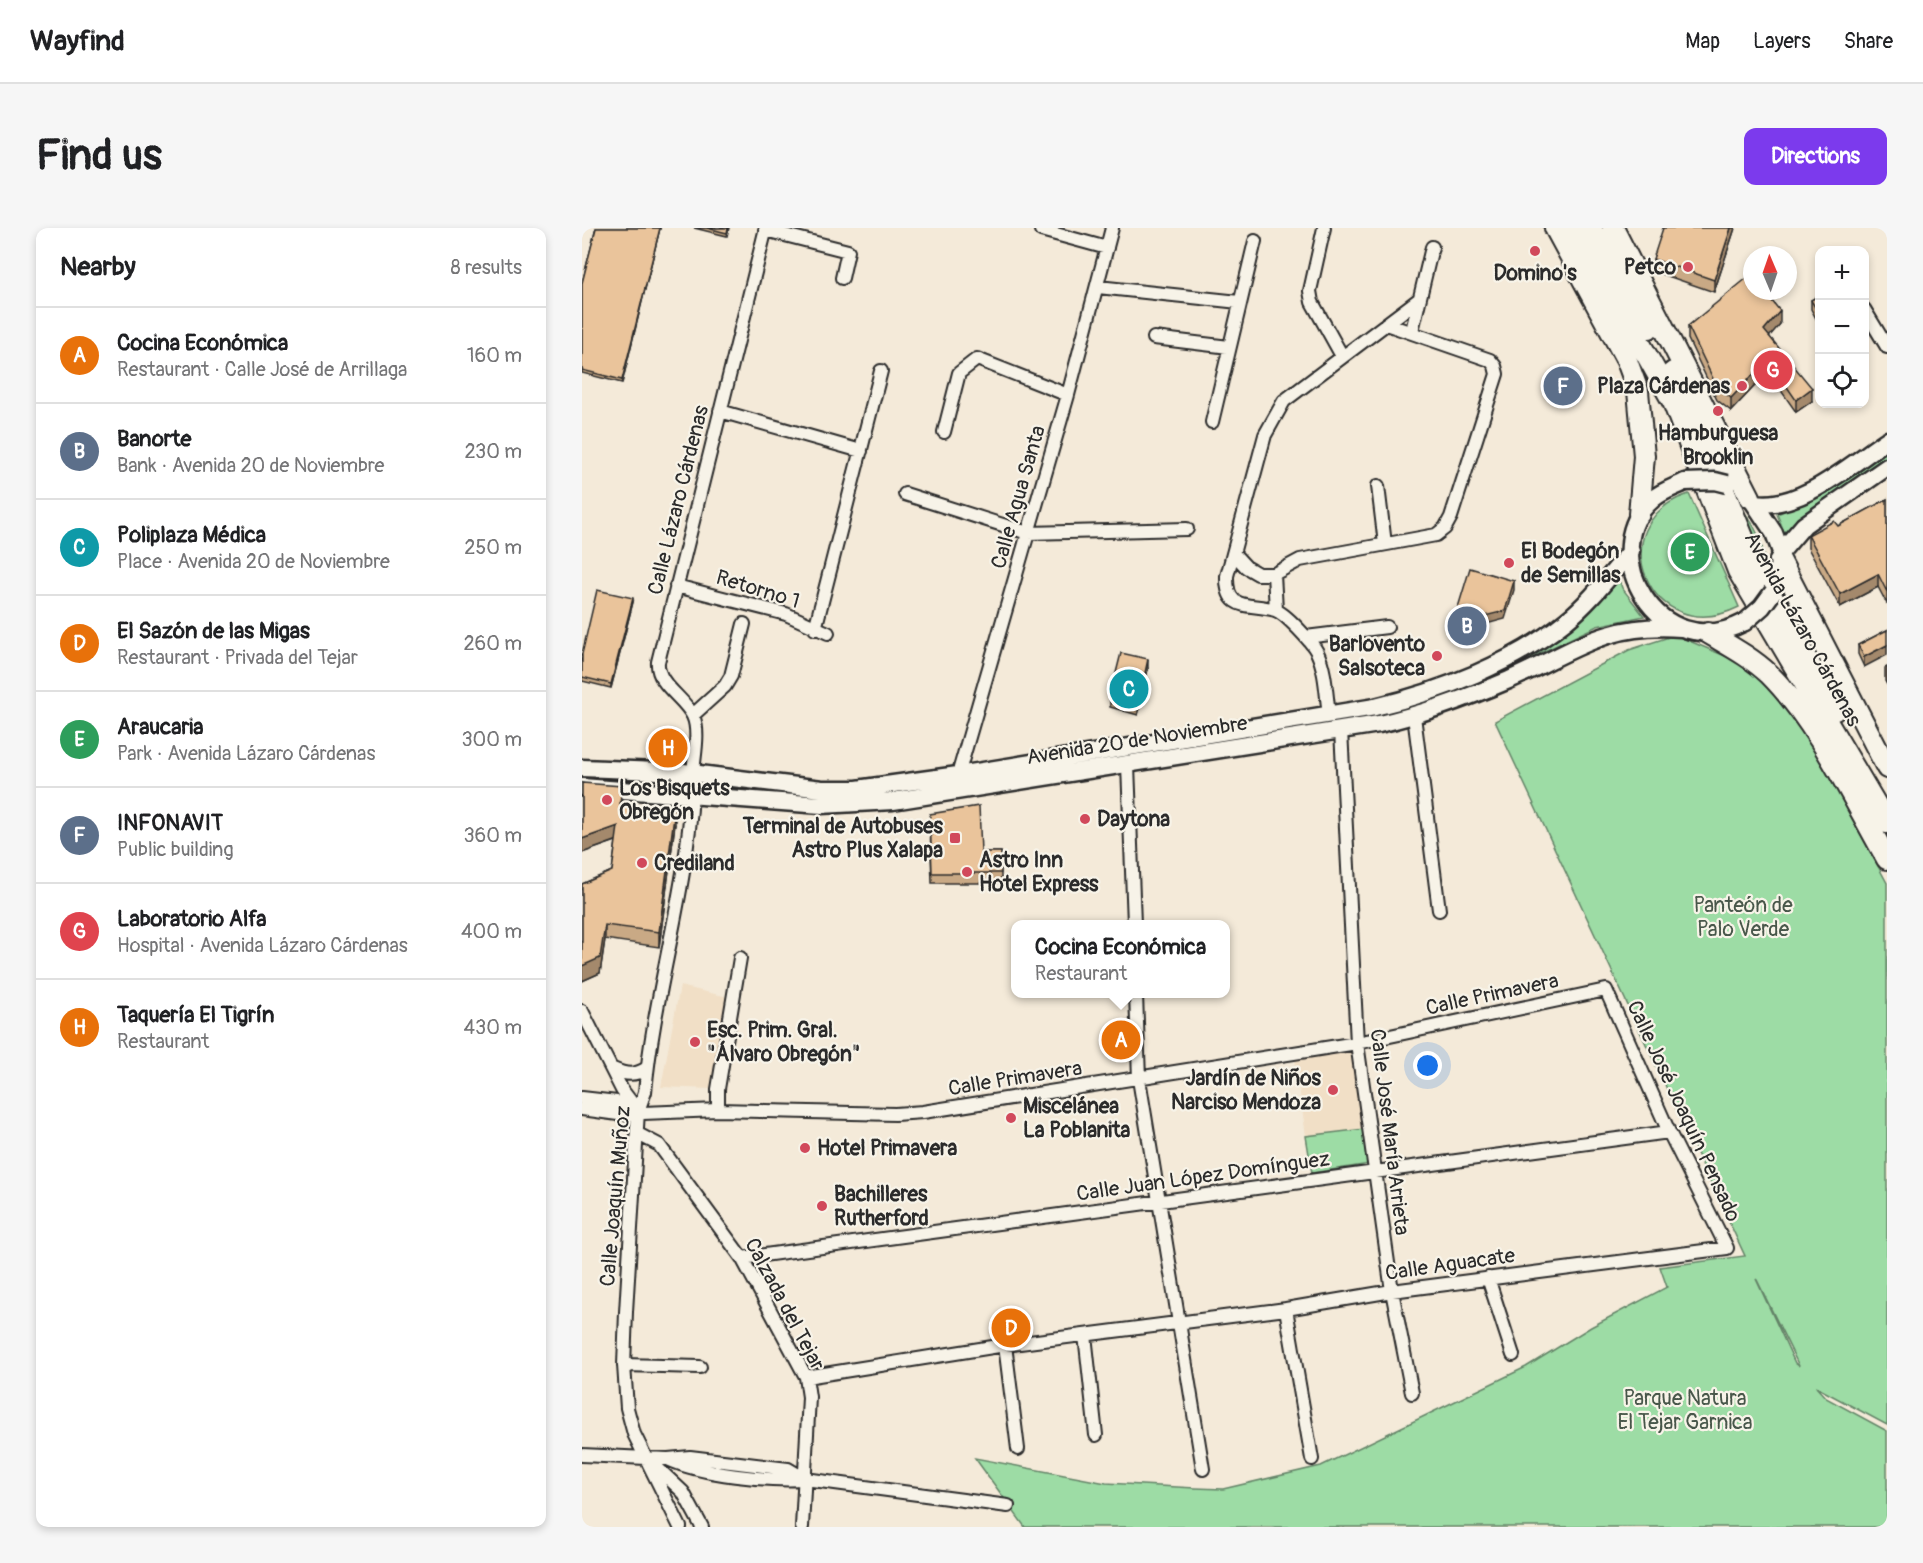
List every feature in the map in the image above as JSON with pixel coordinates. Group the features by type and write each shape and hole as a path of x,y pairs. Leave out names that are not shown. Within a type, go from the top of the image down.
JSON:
{"highway":[{"path":"1555,228 1628,361 1638,391 1644,456 1640,514"},
{"name":"Avenida Lázaro Cárdenas","path":"1575,228 1673,402 1738,571 1887,823"},
{"name":"Avenida Lázaro Cárdenas","path":"1591,228 1686,397 1754,564 1887,801"},
{"path":"1613,228 1753,500"},
{"path":"1781,556 1887,768"},
{"path":"1708,633 1767,672 1786,692 1811,727 1887,859"}],"main road":[{"path":"1887,440 1800,497 1782,504 1753,500 1727,484 1715,481 1686,482 1653,499 1640,514 1632,535 1634,578 1644,599 1660,616 1681,628 1708,633 1731,629 1745,622 1762,607 1773,592 1781,556 1804,525 1887,467"},
{"path":"1753,500 1774,533 1781,556"},
{"name":"Avenida 20 de Noviembre","path":"582,768 693,773 822,789 857,789 958,775 1329,715 1415,698 1474,674 1539,641 1591,598 1631,551"},
{"name":"Avenida 20 de Noviembre","path":"582,787 692,793 821,805 859,805 1128,765 1414,716 1510,680 1603,636 1650,626 1681,628"}],"street":[{"name":"Calle Agua Santa","path":"958,775 1068,396 1112,228"},
{"path":"1324,228 1310,291 1312,302 1342,356"},
{"path":"766,229 848,251 842,278"},
{"name":"Calle Lázaro Cárdenas","path":"693,715 657,669 766,229"},
{"path":"1041,230 1107,248"},
{"path":"1212,422 1255,241"},
{"path":"1412,331 1432,247"},
{"path":"1098,287 1239,302"},
{"path":"1329,715 1323,670 1316,651 1306,637 1276,610 1243,606 1233,600 1227,588 1227,576 1265,435 1284,401 1418,300"},
{"path":"1869,317 1887,347"},
{"path":"1234,554 1246,567 1258,574 1274,574 1300,560 1436,535 1445,528 1451,517 1497,374 1495,366 1490,360 1412,331 1386,324"},
{"path":"1154,338 1229,347"},
{"path":"944,432 959,373 977,359 1068,396"},
{"path":"815,629 881,371"},
{"path":"720,411 861,451"},
{"path":"1378,486 1385,544"},
{"path":"905,494 1028,533 1187,529"},
{"path":"1274,574 1276,610"},
{"name":"Retorno 1","path":"676,586 786,614 828,633"},
{"path":"693,773 696,724 693,715 725,686 731,676 744,624"},
{"path":"1306,637 1387,627"},
{"path":"1414,716 1439,910"},
{"name":"Calle José María Arrieta","path":"1341,730 1357,1042 1392,1291 1412,1393"},
{"path":"1128,765 1134,920"},
{"name":"Calle Joaquín Muñoz","path":"647,1458 634,1434 627,1408 624,1365 638,1111 645,1092 647,1068 691,824 692,793"},
{"path":"718,1110 718,1089 740,958"},
{"name":"Calle Primavera","path":"582,1109 618,1114 638,1111 718,1110 895,1114 1140,1079 1357,1042 1606,990"},
{"name":"Calle José Joaquín Pensado","path":"1606,990 1669,1132 1727,1248"},
{"path":"1136,998 1140,1079 1203,1469"},
{"path":"582,1011 622,1090 638,1111"},
{"path":"613,1069 624,1074 638,1074 647,1068"},
{"name":"Calle Primavera","path":"582,1098 617,1102 638,1111"},
{"name":"Calle Juan López Domínguez","path":"742,1258 1669,1132"},
{"name":"Calzada del Tejar","path":"638,1134 659,1145 742,1258 806,1377 809,1397 802,1527"},
{"name":"Calle Aguacate","path":"806,1377 1005,1345 1180,1324 1392,1291 1727,1248"},
{"path":"1488,1278 1513,1356"},
{"path":"1286,1309 1312,1459"},
{"path":"1084,1335 1096,1435"},
{"path":"1005,1345 1018,1449"},
{"path":"624,1365 700,1367"},
{"path":"582,1455 668,1460 689,1469 787,1480 805,1479 1008,1506"},
{"path":"647,1458 664,1499 680,1527"},
{"path":"647,1458 683,1492 702,1527"}],"shaded area":[{"name":"Esc. Prim. Gral. \"Álvaro Obregón\"","path":"680,986 728,997 712,1089 661,1087"},
{"name":"Jardín de Niños Narciso Mendoza","path":"1361,1042 1372,1128 1306,1136 1294,1052"}],"green space":[{"path":"1887,449 1887,461 1802,519 1785,534 1777,514 1803,503"},
{"path":"1689,494 1739,607 1708,616 1681,612 1660,598 1646,578 1641,554 1646,530 1661,509"},
{"path":"1732,499 1747,516 1758,534 1764,554 1766,577"},
{"path":"1617,574 1622,588 1644,616 1597,626 1475,684 1419,706 1386,714 878,799 715,792 715,785 821,795 878,795 1192,744 1512,664 1552,643 1571,627"},
{"name":"Panteón de Palo Verde","path":"1675,635 1742,663 1767,682 1804,728 1887,883 1887,1425 1816,1387 1826,1398 1887,1431 1887,1527 1025,1527 975,1458 1106,1483 1223,1489 1321,1466 1526,1367 1591,1327 1667,1287 1660,1267 1745,1256 1495,721 1629,650","holes":["1757,1280 1799,1366 1795,1363"]},
{"path":"1372,1128 1376,1163 1312,1173 1306,1136"}],"building":[{"path":"596,228 660,228 622,380 582,370 582,283"},
{"path":"707,228 728,228 727,233"},
{"path":"1663,228 1731,228 1714,280 1653,259"},
{"path":"1743,281 1743,300 1771,300 1780,311 1764,330 1812,388 1796,400 1768,359 1731,398 1717,387 1688,326"},
{"path":"1887,499 1887,592 1878,574 1840,594 1808,535 1834,521 1838,526"},
{"path":"1470,568 1514,581 1505,611 1453,624"},
{"path":"597,590 633,598 611,684 582,677 582,654"},
{"path":"1887,630 1887,645 1864,657 1858,645"},
{"path":"1121,653 1148,659 1138,705 1110,697"},
{"path":"582,783 622,786 620,804 675,809 659,932 605,925 600,958 582,966 582,884 612,871 618,826 582,839"},
{"path":"979,806 981,852 1001,852 1001,873 932,873 930,814"}],"place":[{"name":"Domino's","path":"1535,251"},
{"name":"Petco","path":"1688,267"},
{"name":"Laboratorio Alfa","path":"1773,370"},
{"name":"INFONAVIT","path":"1563,386"},
{"name":"Plaza Cárdenas","path":"1742,386"},
{"name":"Hamburguesa Brooklin","path":"1718,411"},
{"name":"Araucaria","path":"1690,552"},
{"name":"El Bodegón de Semillas","path":"1509,563"},
{"name":"Banorte","path":"1467,626"},
{"name":"Barlovento Salsoteca","path":"1437,656"},
{"name":"Poliplaza Médica","path":"1129,689"},
{"name":"Taquería El Tigrín","path":"668,748"},
{"name":"Los Bisquets Obregón","path":"607,800"},
{"name":"Daytona","path":"1085,819"},
{"name":"Terminal de Autobuses Astro Plus Xalapa","path":"955,838"},
{"name":"Crediland","path":"642,863"},
{"name":"Astro Inn Hotel Express","path":"967,872"},
{"name":"Cocina Económica","path":"1121,1040"},
{"name":"Esc. Prim. Gral. \"Álvaro Obregón\"","path":"695,1042"},
{"name":"Jardín de Niños Narciso Mendoza","path":"1333,1090"},
{"name":"Miscelánea La Poblanita","path":"1011,1118"},
{"name":"Hotel Primavera","path":"805,1148"},
{"name":"Bachilleres Rutherford","path":"822,1206"},
{"name":"El Sazón de las Migas","path":"1011,1328"}],"park label":[{"name":"Parque Natura El Tejar Garnica","path":"1685,1410"}]}
